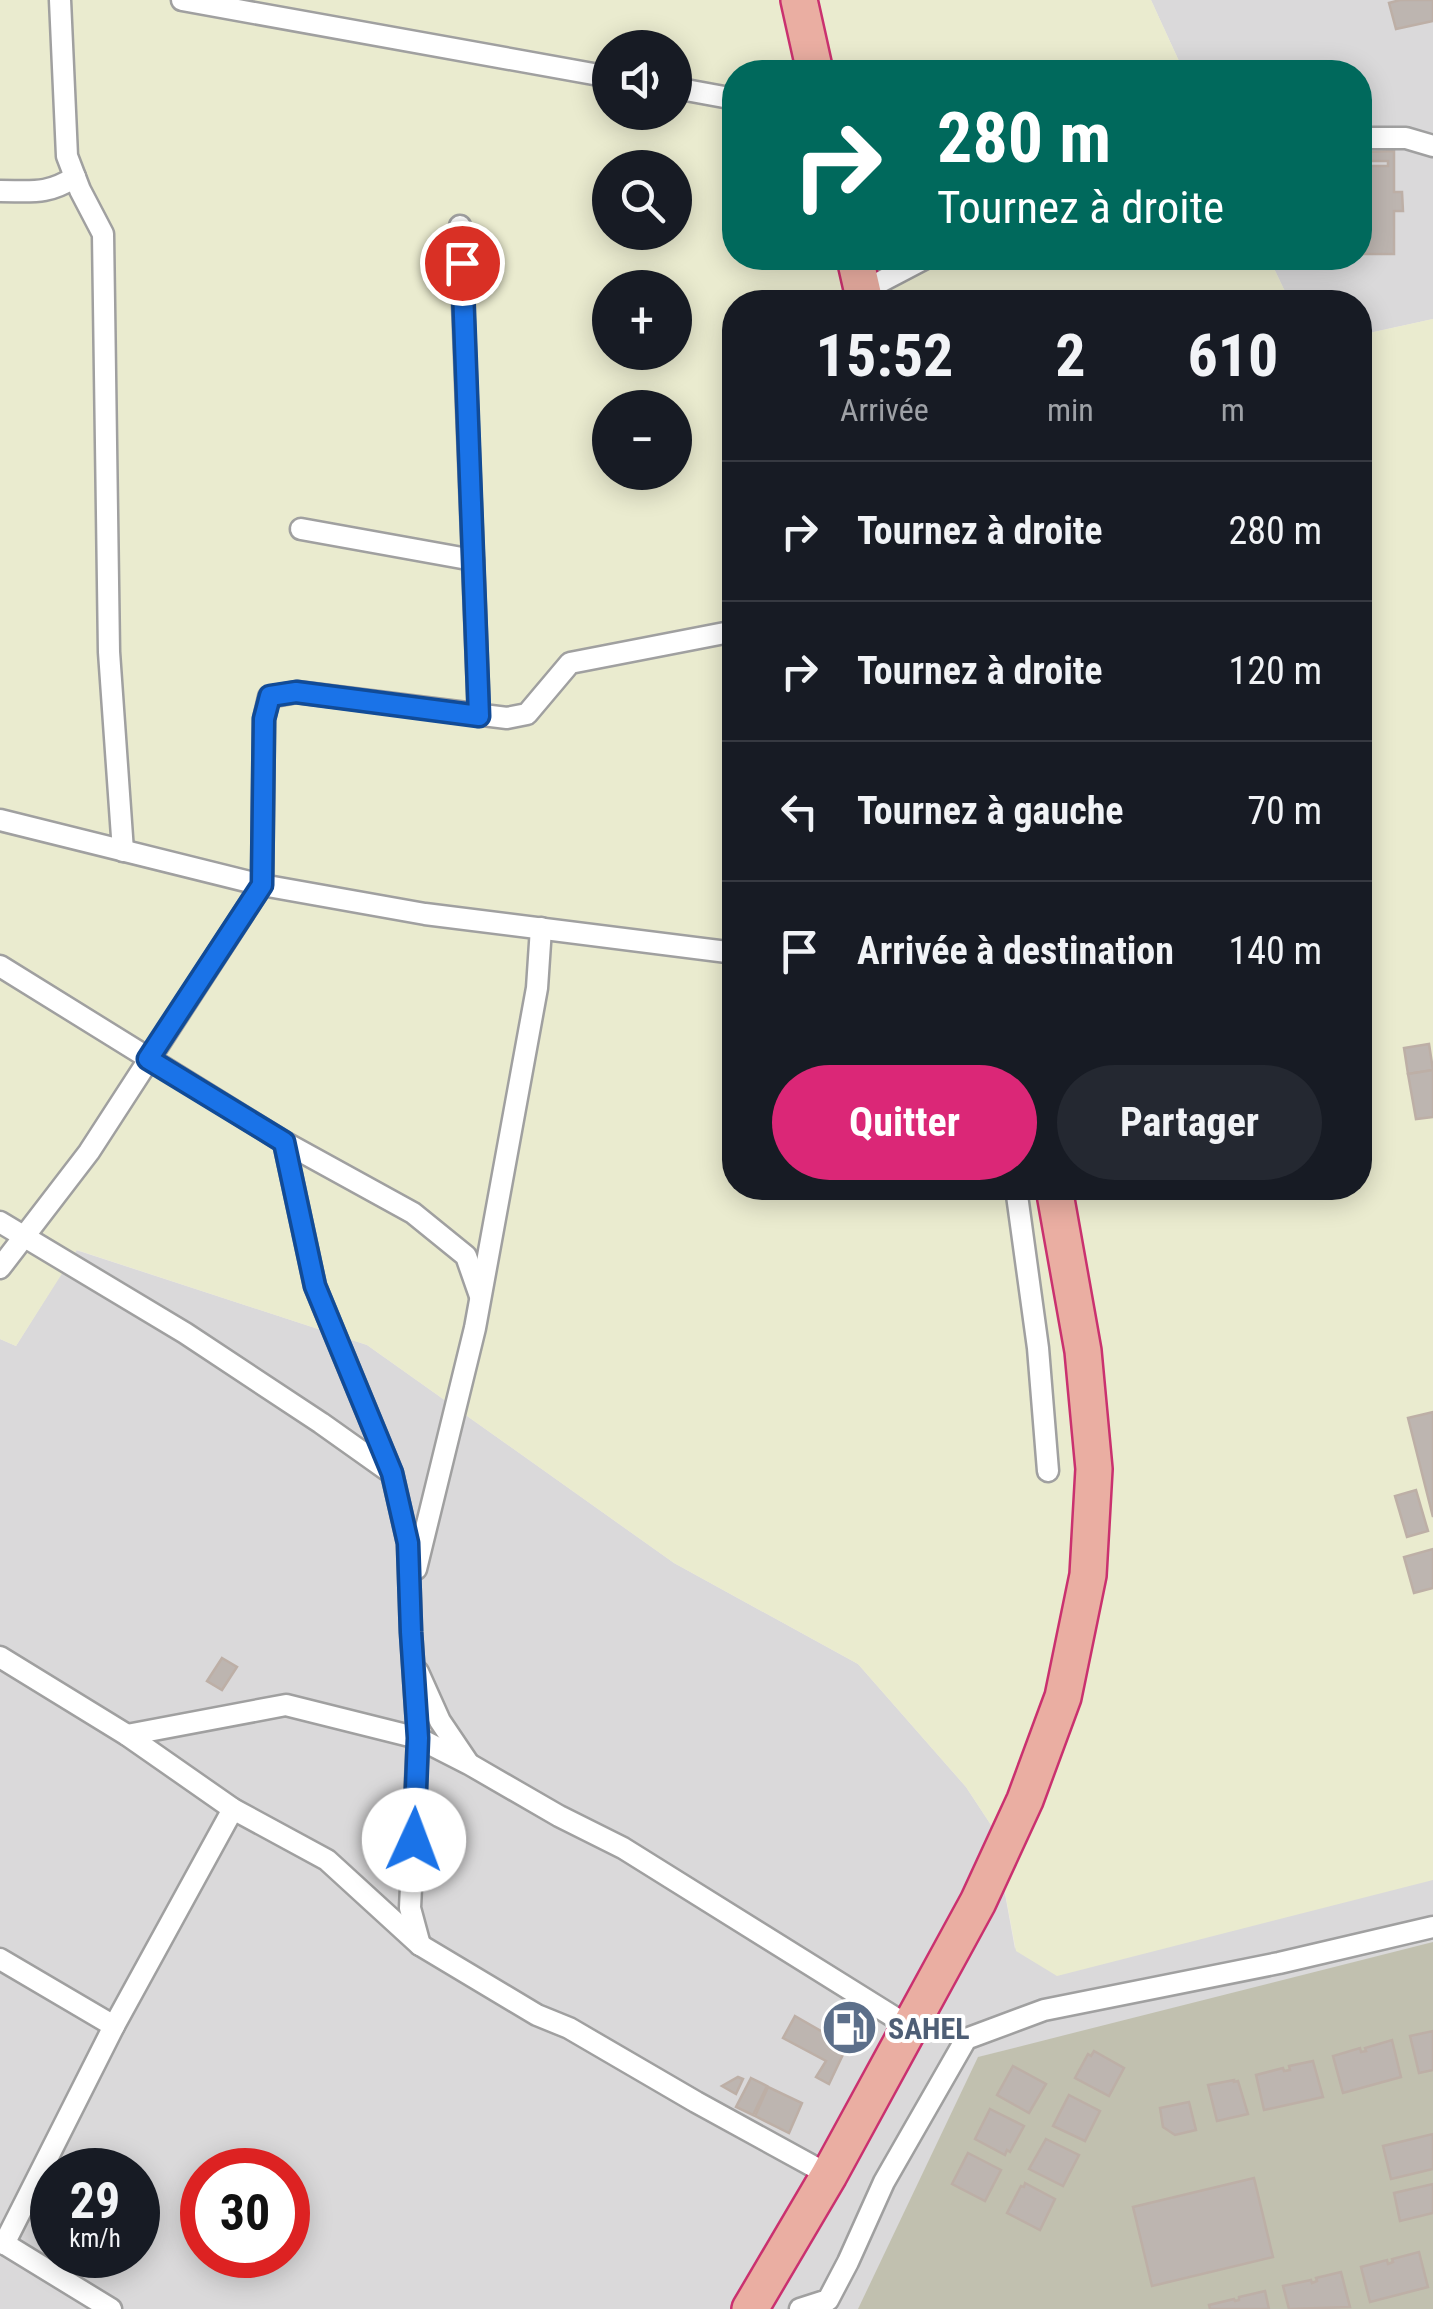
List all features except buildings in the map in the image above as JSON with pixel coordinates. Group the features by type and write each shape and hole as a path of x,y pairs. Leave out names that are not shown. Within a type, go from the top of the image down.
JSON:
{"highway":[{"path":"798,0 811,60"},
{"path":"750,2309 978,1902 1025,1800 1062,1697 1088,1575 1094,1469 1083,1352 1056,1200"}],"street":[{"path":"60,0 66,156 103,234 109,652 123,851"},
{"path":"182,0 592,74"},
{"path":"692,91 722,97"},
{"path":"1372,138 1406,138 1433,146"},
{"path":"0,191 56,189 74,177"},
{"path":"460,226 479,716"},
{"path":"861,284 896,270"},
{"path":"301,529 473,560"},
{"path":"0,1268 88,1152 262,885 264,719 270,696 296,692 507,718 527,714 570,663 722,633"},
{"path":"0,820 262,885 424,914 722,951"},
{"path":"410,1596 481,1298 537,988 540,928"},
{"path":"0,966 284,1142 413,1213 466,1256 481,1298"},
{"path":"284,1142 315,1286 392,1473 408,1543 418,1738 410,1908 420,1945"},
{"path":"1018,1200 1038,1348 1048,1470"},
{"path":"0,1222 185,1333 392,1473"},
{"path":"0,1657 126,1735 233,1809 327,1860 420,1945 537,2015 569,2028 828,2175"},
{"path":"413,1662 440,1720 469,1764"},
{"path":"126,1735 286,1706 418,1738 623,1848 910,2026"},
{"path":"111,2309 2,2242 233,1809"},
{"path":"800,2309 828,2300 884,2182 966,2039 1044,2010 1279,1963 1433,1926"},
{"path":"0,1959 114,2026"}],"shaded area":[{"path":"1151,0 1433,0 1433,319 1372,332 1372,290 1284,290 1275,270 1372,270 1372,60 1178,60"},
{"path":"1433,1016 1433,2309 0,2309 0,1339 16,1346 76,1250 367,1345 674,1563 858,1664 966,1787 993,1828 1015,1949 1355,1200 1372,1200 1372,1160"},
{"path":"1433,1942 1433,2309 858,2309 978,2057"}],"green space":[{"path":"0,0 1151,0 1178,60 722,60 722,270 1275,270 1284,290 722,290 722,1200 1372,1200 1372,332 1433,319 1433,1880 1057,1976 1016,1951 993,1828 966,1787 858,1664 674,1563 367,1345 77,1250 16,1346 0,1339"}],"place":[{"name":"SAHEL","path":"849,2028"}],"route":[{"path":"414,1840 418,1738 408,1543 392,1473 315,1286 284,1142 148,1059 262,885 264,719 270,696 296,692 479,716 462,263"}]}
